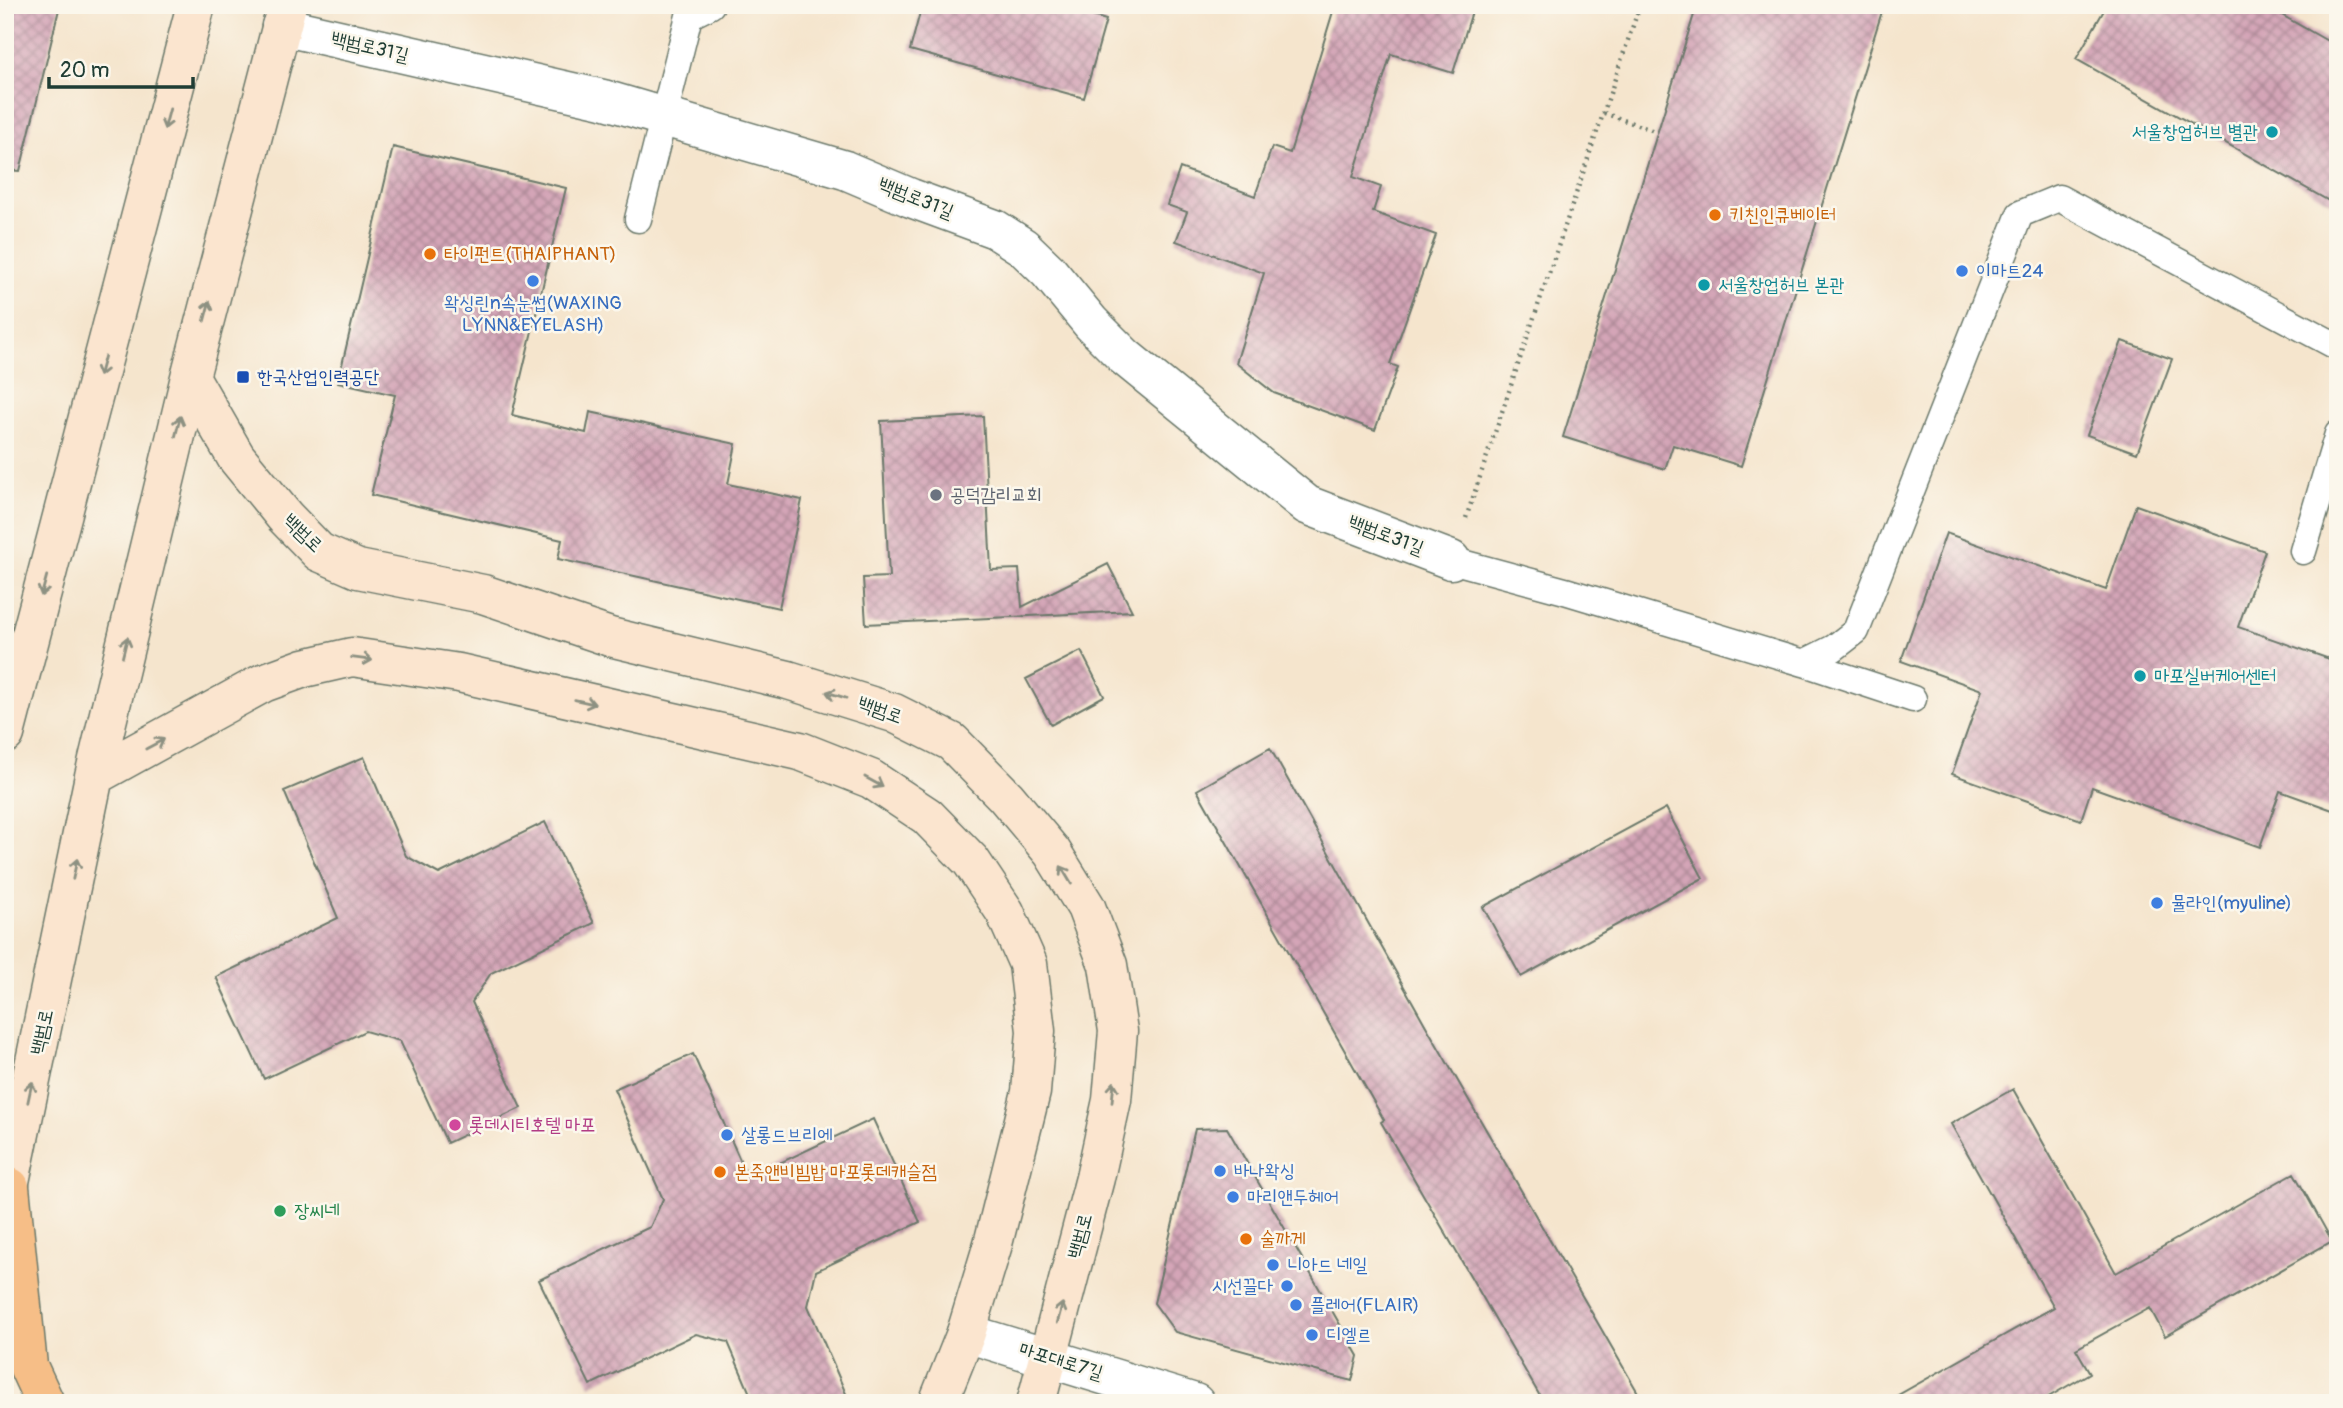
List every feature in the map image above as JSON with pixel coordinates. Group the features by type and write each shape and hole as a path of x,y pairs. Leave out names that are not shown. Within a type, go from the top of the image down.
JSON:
{"main road":[{"path":"8,1197 28,1366 46,1403"}],"street":[{"path":"5,734 197,5"},
{"name":"백범로31길","path":"284,15 603,99 845,170 995,229 1023,247 1048,271 1091,323 1125,357 1307,505 1451,560"},
{"name":"백범로","path":"8,1197 94,776 190,377 284,15"},
{"name":"백범로","path":"190,377 236,457 285,517 319,552 358,569 483,594 610,637 788,681 894,713 952,742 1006,797 1052,852 1086,907 1108,965 1118,1031 1112,1100 1095,1178 1036,1403"},
{"path":"94,776 263,683 304,668 352,657 459,673 800,751 871,779 927,816 971,861 1006,912 1028,964 1036,1031 1031,1092 993,1244 966,1333 938,1403"},
{"name":"마포대로7길","path":"966,1333 1195,1403"}],"lane":[{"path":"638,219 690,16 711,5"},
{"path":"1804,663 1834,648 1856,631 2020,214 2059,198 2338,347"},
{"path":"2303,551 2338,434"},
{"path":"1451,560 1565,591 1913,699"}],"path":[{"path":"1451,560 1640,5"},
{"path":"1604,113 1657,132"}],"building":[{"path":"5,5 60,5 20,171 5,170"},
{"path":"922,5 1055,5 1106,20 1084,98 910,50"},
{"path":"1335,5 1474,5 1453,73 1391,54 1353,177 1381,187 1373,212 1436,235 1390,364 1398,367 1375,430 1274,393 1236,363 1264,273 1176,241 1187,212 1167,205 1180,168 1255,196 1272,147 1290,153"},
{"name":"서울창업허브 본관","path":"1697,5 1884,5 1741,466 1673,445 1665,469 1563,437"},
{"name":"서울창업허브 별관","path":"2107,5 2264,5 2338,47 2338,206 2076,59"},
{"path":"393,147 566,188 512,415 586,433 590,412 736,444 728,484 802,500 779,608 558,559 562,540 371,495 395,395 338,382"},
{"path":"2122,341 2172,359 2137,453 2087,435"},
{"name":"공덕감리교회","path":"983,416 991,570 1019,569 1022,607 1108,564 1132,611 866,624 863,578 889,577 881,421"},
{"name":"마포실버케어센터","path":"2136,505 2265,551 2238,627 2338,662 2338,812 2280,791 2260,847 2092,787 2081,820 1952,774 1982,690 1901,661 1946,533 2106,590"},
{"path":"1081,651 1104,696 1051,725 1026,679"},
{"path":"1270,748 1426,1026 1644,1403 1544,1403 1381,1122 1384,1120 1197,790"},
{"path":"364,757 406,856 439,874 545,822 594,923 491,973 472,1002 521,1108 447,1143 400,1041 365,1031 264,1079 216,977 338,918 284,791"},
{"path":"1666,808 1703,878 1521,977 1483,907"},
{"path":"693,1054 748,1178 873,1119 920,1222 816,1271 808,1306 850,1403 754,1403 728,1342 696,1334 590,1385 539,1280 650,1227 663,1199 614,1089"},
{"path":"2013,1089 2116,1273 2294,1173 2332,1241 2165,1336 2150,1308 2076,1349 2090,1373 2038,1403 1884,1403 2054,1307 1951,1124"},
{"path":"1227,1128 1358,1356 1352,1381 1175,1332 1154,1303 1195,1129"}],"place":[{"name":"서울창업허브 별관","path":"2272,132"},
{"name":"키친인큐베이터","path":"1715,215"},
{"name":"타이펀트(THAIPHANT)","path":"430,254"},
{"name":"이마트24","path":"1962,271"},
{"name":"왁싱린n속눈썹(WAXING LYNN&EYELASH)","path":"533,281"},
{"name":"서울창업허브 본관","path":"1704,285"},
{"name":"한국산업인력공단","path":"243,377"},
{"name":"공덕감리교회","path":"936,495"},
{"name":"마포실버케어센터","path":"2140,676"},
{"name":"뮬라인(myuline)","path":"2157,903"},
{"name":"롯데시티호텔 마포","path":"455,1125"},
{"name":"살롱드브리에","path":"727,1135"},
{"name":"바나왁싱","path":"1220,1171"},
{"name":"본죽앤비빔밥 마포롯데캐슬점","path":"720,1172"},
{"name":"마리앤두헤어","path":"1233,1197"},
{"name":"장씨네","path":"280,1211"},
{"name":"술까게","path":"1246,1239"},
{"name":"니아드 네일","path":"1273,1265"},
{"name":"시선끌다","path":"1287,1286"},
{"name":"플레어(FLAIR)","path":"1296,1305"},
{"name":"디엘르","path":"1312,1335"}]}
